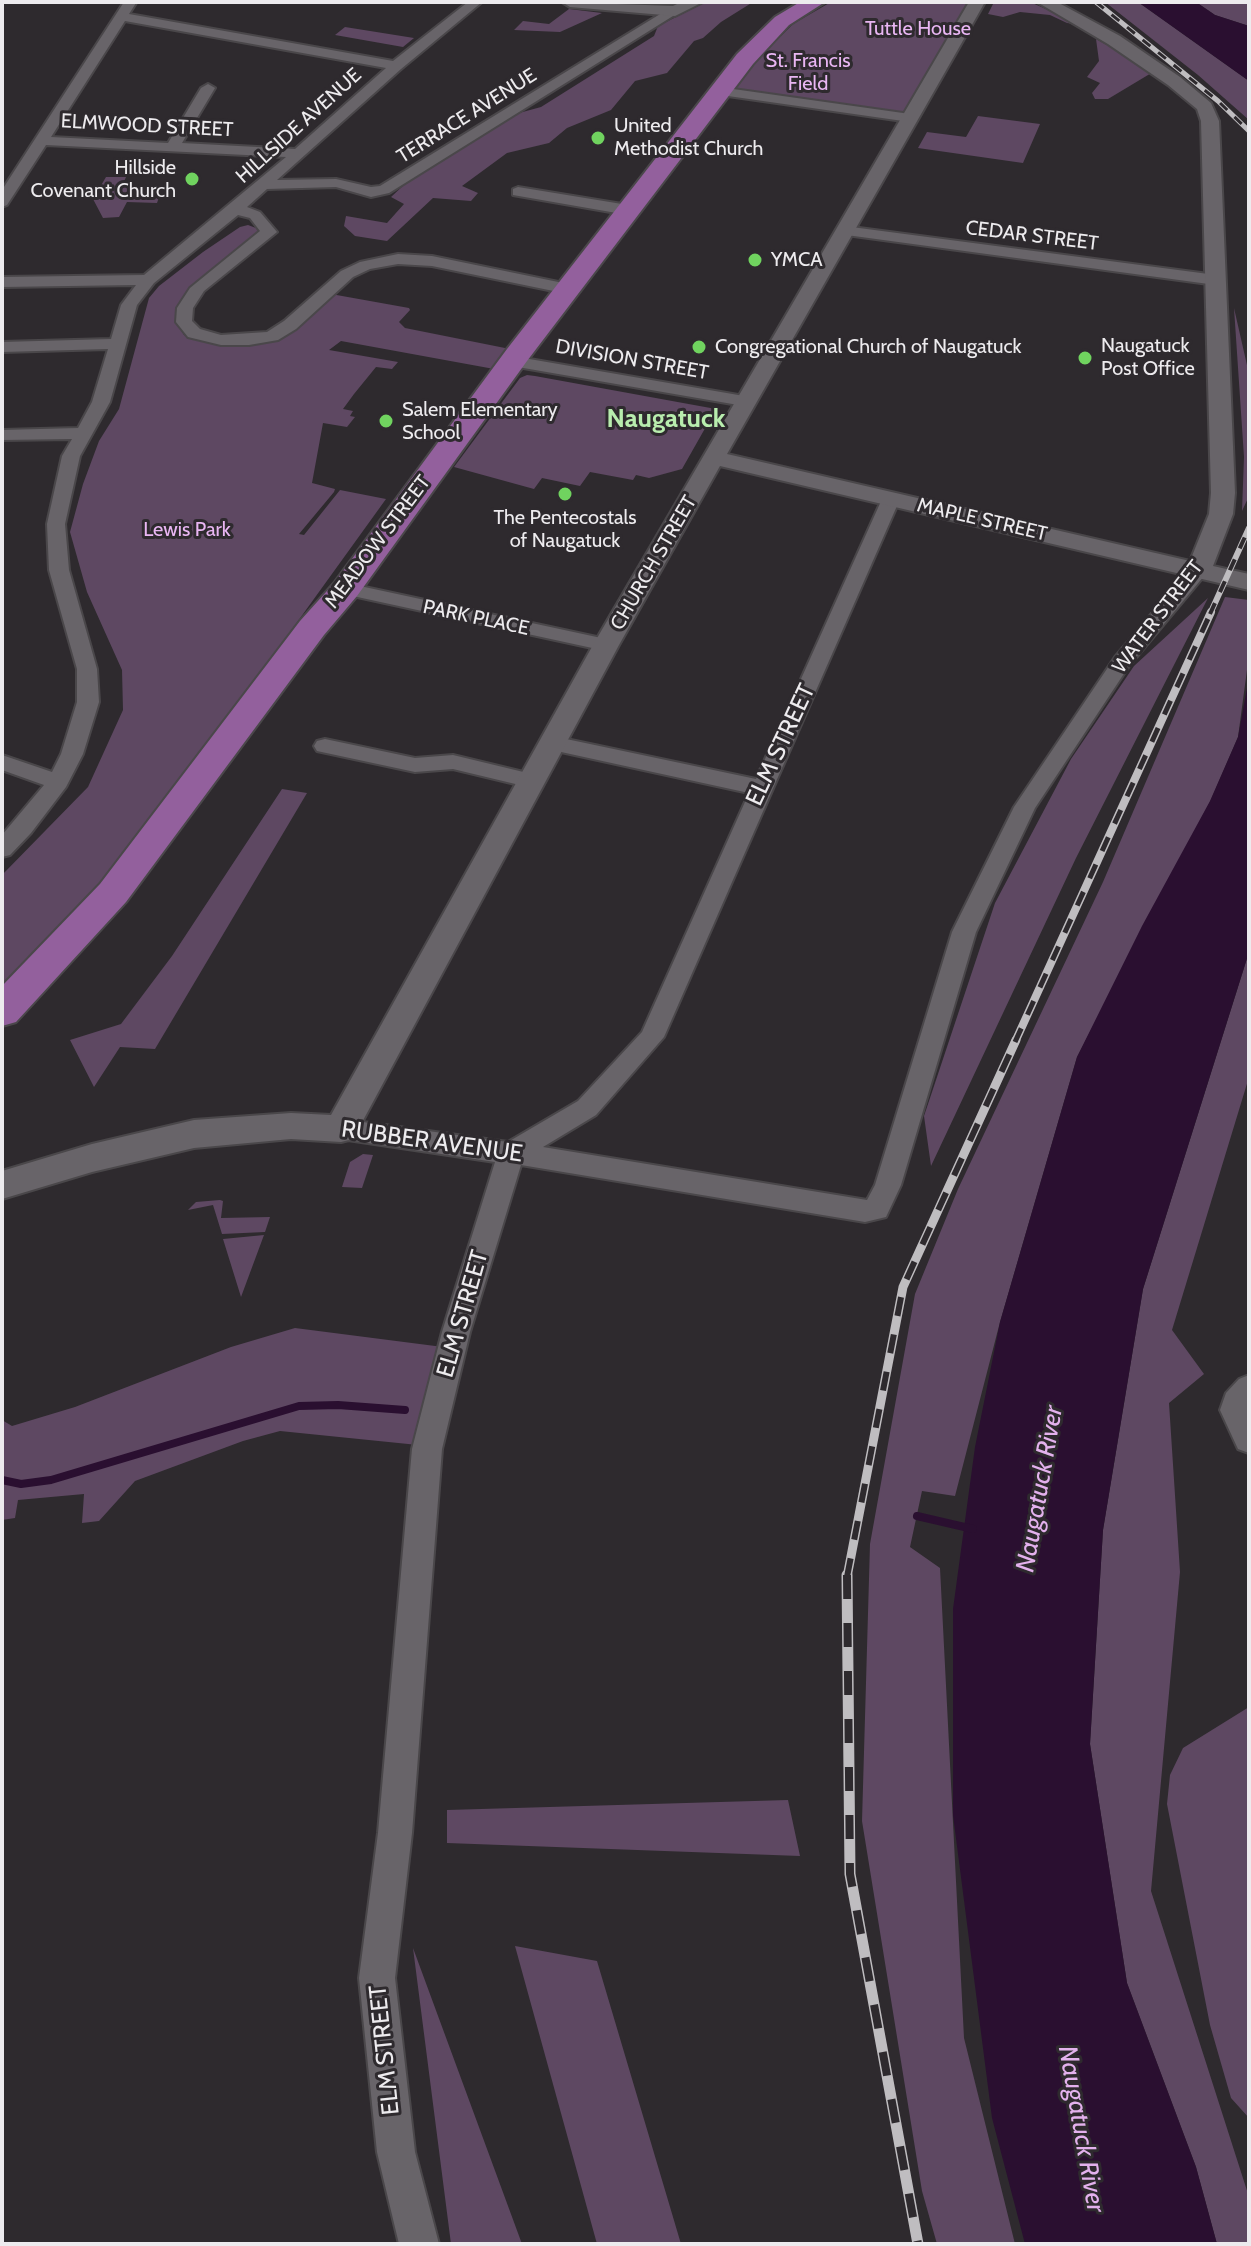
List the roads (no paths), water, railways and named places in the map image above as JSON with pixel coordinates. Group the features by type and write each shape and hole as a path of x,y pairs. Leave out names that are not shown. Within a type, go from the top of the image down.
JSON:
{"main road":[{"name":"MEADOW STREET","path":"2,1011 113,893 303,640 346,589 512,361 719,91 774,27 815,2"}],"street":[{"path":"2,202 131,2"},
{"name":"HILLSIDE AVENUE","path":"476,2 396,66 236,209 255,215 269,232 261,242 207,278 188,301 184,322 187,328 201,336 236,341 272,336 290,325 347,274 387,260 422,259 568,289"},
{"path":"570,2 675,11 695,2"},
{"name":"CHURCH STREET","path":"341,1129 606,645 715,458 744,401 977,2"},
{"name":"WATER STREET","path":"865,1211 876,1209 881,1202 964,932 1025,807 1122,662 1199,570 1221,514 1223,493 1210,121 1205,107 1174,81 1114,40 1045,2"},
{"name":"TERRACE AVENUE","path":"261,185 336,183 371,192 384,190 675,11"},
{"path":"122,17 396,66"},
{"path":"173,147 208,88"},
{"path":"719,91 910,118"},
{"name":"ELMWOOD STREET","path":"44,141 297,153"},
{"path":"2,169 22,170"},
{"path":"518,192 628,210"},
{"path":"2,849 23,828 58,782 72,754 88,702 87,669 59,570 56,524 71,456 101,402 129,305 148,280 236,209"},
{"name":"CEDAR STREET","path":"844,231 1216,280"},
{"path":"2,282 148,280"},
{"path":"2,347 117,344"},
{"name":"DIVISION STREET","path":"512,361 744,401"},
{"path":"2,435 83,433"},
{"name":"MAPLE STREET","path":"715,458 1249,582"},
{"name":"ELM STREET","path":"419,2244 396,2152 377,1978 395,1833 427,1449 456,1332 511,1154 587,1108 652,1037 891,499"},
{"name":"PARK PLACE","path":"346,589 606,645"},
{"path":"552,743 762,788"},
{"path":"325,746 415,765 453,762 532,781"},
{"path":"2,762 58,782"},
{"name":"RUBBER AVENUE","path":"2,1185 92,1158 194,1134 291,1126 341,1129 511,1154 865,1211"},
{"path":"1249,1388 1236,1402 1235,1410 1249,1440"}],"water":[{"path":"1138,2 1196,2 1215,15 1249,26 1249,81"},
{"name":"Naugatuck River","path":"1249,677 1249,952 1143,1289 1103,1530 1090,1744 1127,1983 1196,2167 1217,2244 1025,2244 992,2118 953,1815 953,1609 975,1447 1000,1322 1077,1057 1142,926 1210,801 1238,737"}],"waterway":[{"path":"2,1480 21,1484 51,1480 299,1406 338,1405 405,1410"},
{"path":"917,1516 973,1529"}],"railway":[{"path":"1096,2 1218,101 1249,131"},
{"path":"1210,614 1249,528"},
{"path":"1015,1042 1211,612"},
{"path":"847,1577 903,1287 1016,1040"},
{"path":"847,1577 850,1874 918,2244"}],"place":[{"name":"United Methodist Church","path":"598,138"},
{"name":"Hillside Covenant Church","path":"192,179"},
{"name":"YMCA","path":"755,260"},
{"name":"Congregational Church of Naugatuck","path":"699,347"},
{"name":"Naugatuck Post Office","path":"1085,358"},
{"name":"Salem Elementary School","path":"386,421"},
{"name":"The Pentecostals of Naugatuck","path":"565,494"}],"district":[{"name":"Naugatuck","path":"666,419"}],"park label":[{"name":"Tuttle House","path":"918,29"},
{"name":"St. Francis Field","path":"808,72"},
{"name":"Lewis Park","path":"187,530"}]}
